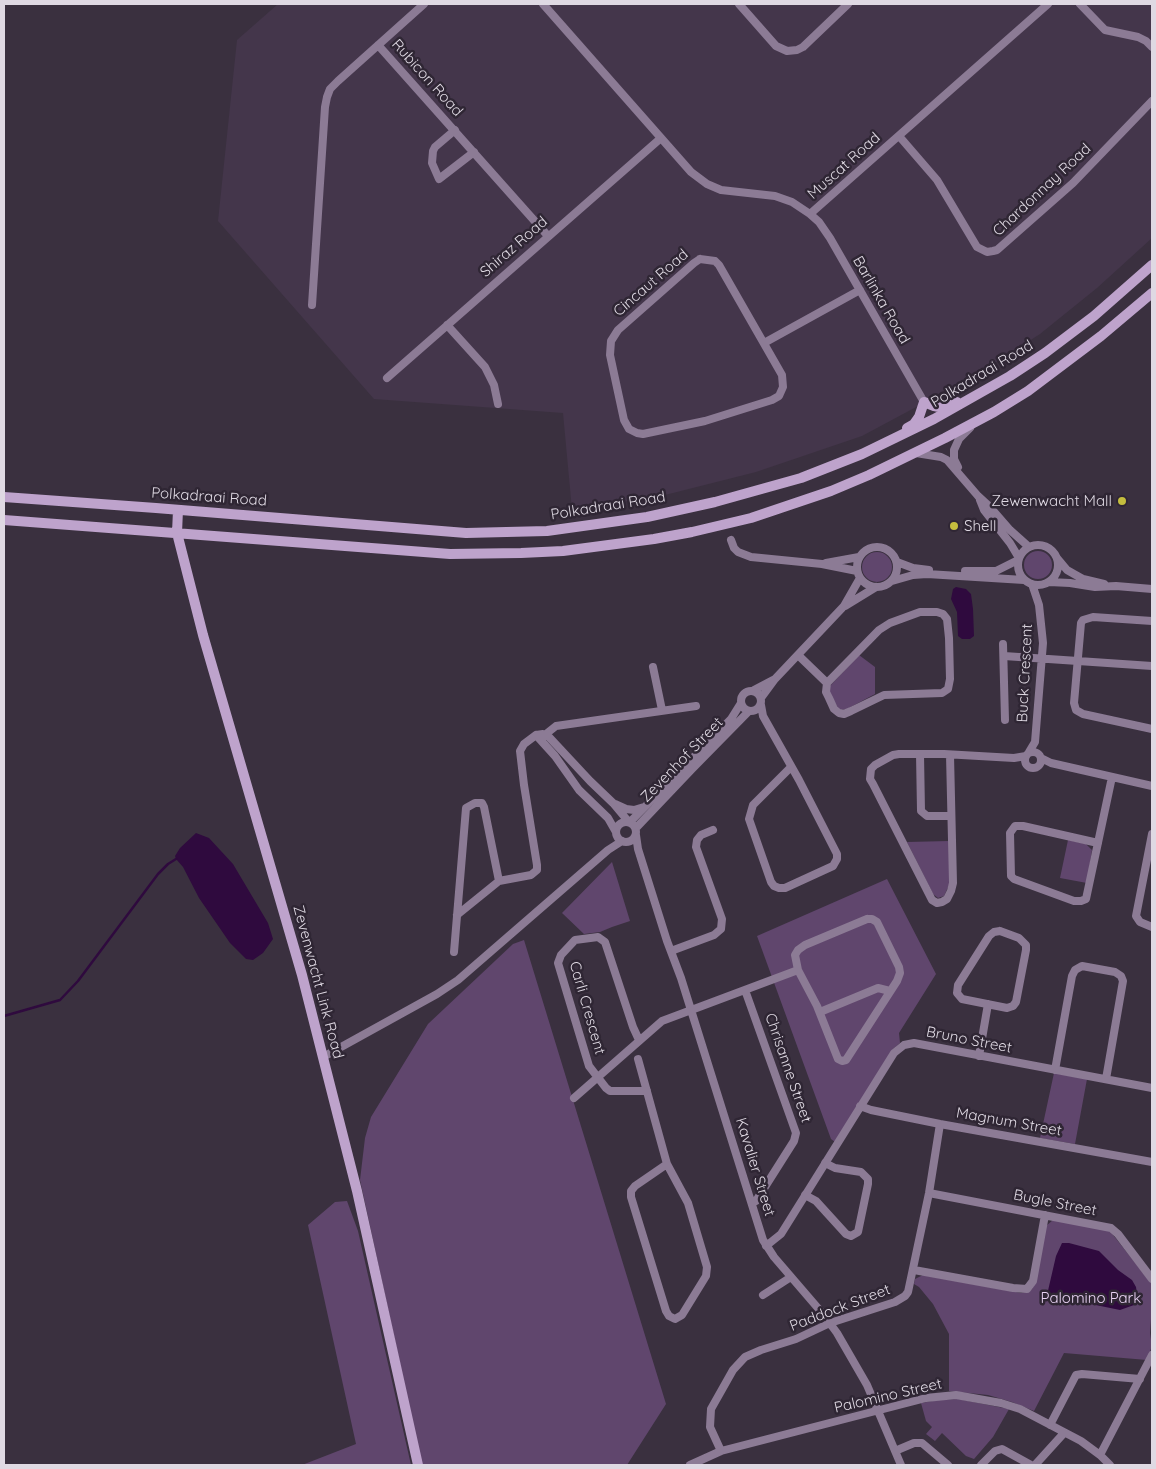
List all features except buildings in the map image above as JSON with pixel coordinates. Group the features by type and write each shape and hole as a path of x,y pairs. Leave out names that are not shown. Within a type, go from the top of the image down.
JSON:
{"main road":[{"name":"Polkadraai Road","path":"4,497 458,533 547,531 647,517 715,502 801,478 862,454 948,412 1046,354 1087,322 1152,265"},
{"path":"4,520 450,554 563,551 654,539 751,518 839,488 916,453 979,420 1028,391 1101,336 1152,293"},
{"path":"862,454 879,442 914,424 920,417 924,402 934,406 954,404 1010,376"},
{"name":"Zevenwacht Link Road","path":"178,510 177,533 203,635 299,966 357,1190 418,1465"}],"street":[{"path":"312,305 327,97 330,89 338,80 424,4"},
{"name":"Muscat Road","path":"543,4 691,172 706,184 721,190 775,196 792,202 810,214 1048,4"},
{"path":"739,4 776,46 787,51 803,47 848,4"},
{"path":"1080,4 1105,30 1138,37 1152,47"},
{"name":"Rubicon Road","path":"378,45 548,236"},
{"name":"Chardonnay Road","path":"899,136 937,180 978,247 987,252 997,250 1073,183 1152,101"},
{"name":"Rubicon Road","path":"455,130 432,151 432,163 439,179 474,152"},
{"name":"Shiraz Road","path":"386,378 661,138"},
{"name":"Barlinka Road","path":"810,214 825,229 924,402"},
{"name":"Cincaut Road","path":"700,259 715,261 719,265 764,344 783,381 783,387 779,396 772,400 705,421 643,434 633,431 627,426 610,355 611,341 618,330 700,259"},
{"path":"764,344 860,290"},
{"path":"448,325 485,368 494,385 498,404"},
{"path":"962,475 954,459 954,450 959,438 979,420"},
{"path":"916,453 942,457 947,460 1010,530 1029,547"},
{"path":"978,496 984,510 1010,543 1019,559 1020,574 1024,580"},
{"path":"731,540 738,552 751,557 822,564 859,574"},
{"path":"897,562 919,569 988,572 1002,569 1019,559 1022,553 1029,547 1038,545 1045,546 1051,550 1067,570 1083,579 1116,586 1152,589"},
{"path":"822,564 859,557 867,549 885,548 892,552 897,562 897,572 892,581"},
{"path":"859,557 859,574 865,584 876,587 912,575 934,574 1024,580 1032,584 1070,583 1095,587 1116,586"},
{"path":"1040,605 1041,592 1056,573 1058,562 1056,557"},
{"name":"Zevenhof Street","path":"844,606 859,574"},
{"path":"1032,584 1040,605"},
{"name":"Zevenhof Street","path":"633,827 761,701 775,679 844,606 876,587"},
{"name":"Buck Crescent","path":"1040,605 1043,627 1035,742 1040,759"},
{"path":"920,612 937,612 947,619 950,638 950,679 948,689 943,693 884,695 842,714 836,711 826,692 827,683 879,630 890,623 920,612"},
{"path":"1152,621 1085,618 1081,623 1074,703 1076,710 1084,714 1152,729"},
{"path":"1004,644 1004,720"},
{"path":"798,655 827,683"},
{"path":"1004,656 1152,666"},
{"path":"653,667 662,710"},
{"name":"Zevenhof Street","path":"633,827 648,805 684,765 731,719 741,704 744,693 775,679"},
{"path":"754,690 761,701 763,716 803,788 838,859 833,866 785,888 779,888 771,882 749,819 754,805 791,767"},
{"path":"741,704 763,716"},
{"path":"457,915 499,881 531,875 537,870 520,751 524,744 536,735 546,734 556,726 696,706"},
{"path":"546,734 613,803 633,827"},
{"path":"536,735 555,756 579,790 608,818 616,833 638,849"},
{"name":"Buck Crescent","path":"1027,757 1035,742"},
{"path":"950,754 953,883 947,899 936,903 932,900 870,779 871,769 889,757 899,754 950,754 1014,758 1027,757 1033,751 1040,759 1051,764 1152,786"},
{"path":"920,754 921,810 927,816 951,816"},
{"path":"1027,757 1030,768 1036,768 1040,759"},
{"path":"1098,843 1023,826 1014,826 1010,833 1011,876 1014,879 1074,901 1084,901 1087,896 1112,777"},
{"path":"454,952 466,808 475,802 482,803 484,807 499,881"},
{"path":"613,803 626,809 634,810 648,805"},
{"path":"608,850 620,825 633,827"},
{"path":"323,1057 437,994 458,980 608,850 625,841 633,827"},
{"name":"Kavalier Street","path":"633,827 670,952 691,1010 766,1246 830,1323 867,1385 901,1465"},
{"path":"670,952 714,935 721,929 722,919 696,847 697,840 701,835 713,830"},
{"path":"1152,834 1136,916 1140,922 1152,927"},
{"path":"866,919 872,919 877,922 884,933 900,972 846,1060 842,1061 838,1060 820,1012 798,970 795,955 805,945 866,919"},
{"path":"1000,931 1022,940 1026,945 1026,950 1015,1004 1008,1008 988,1004 962,999 957,993 957,987 989,936 994,932 1000,931"},
{"name":"Carli Crescent","path":"639,1040 605,942 598,937 575,940 561,955 558,966 589,1066 610,1091 646,1091"},
{"path":"1055,1070 1072,976 1075,970 1082,966 1115,972 1121,976 1123,982 1106,1079"},
{"path":"574,1098 662,1021 798,970"},
{"path":"820,1012 878,988 890,991"},
{"name":"Chrisanne Street","path":"745,990 796,1133 794,1141 766,1186 756,1201 752,1203"},
{"path":"979,1056 988,1004"},
{"name":"Bruno Street","path":"766,1246 781,1234 894,1053 904,1045 914,1043 1152,1088"},
{"path":"638,1059 667,1164 688,1202 708,1267 706,1276 682,1316 675,1319 669,1316 666,1310 631,1194 635,1186 667,1164"},
{"name":"Magnum Street","path":"860,1106 940,1124 1152,1162"},
{"name":"Paddock Street","path":"721,1450 710,1427 710,1415 733,1370 752,1354 796,1339 830,1323 901,1299 908,1292 929,1193 940,1124"},
{"path":"805,1195 816,1201 846,1234 851,1236 858,1232 868,1179 861,1172 835,1168 825,1163"},
{"name":"Bugle Street","path":"929,1193 1111,1228 1118,1234 1152,1279"},
{"path":"914,1270 1013,1288 1026,1288 1033,1281 1045,1215"},
{"path":"762,1295 791,1277"},
{"path":"1100,1455 1152,1355"},
{"path":"1050,1424 1076,1375 1140,1379"},
{"name":"Palomino Street","path":"690,1465 721,1450 926,1398 956,1395 1001,1402 1020,1409 1081,1441 1110,1465"},
{"path":"1035,1465 1064,1433"},
{"path":"895,1452 914,1443 922,1443 948,1465"},
{"path":"981,1465 995,1451 1002,1449 1031,1465"}],"shaded area":[{"path":"278,4 1152,4 1152,238 1097,288 1040,334 976,375 862,436 756,472 665,495 572,510 563,413 374,399 218,221 237,40"},
{"path":"956,587 966,589 971,594 974,636 970,639 962,639 958,636 957,612 951,599 953,589"},
{"path":"196,833 209,838 233,864 268,923 273,939 263,953 253,960 246,959 230,943 199,898 183,867 176,859 175,856 180,848"},
{"path":"1062,1243 1099,1251 1118,1270 1132,1280 1137,1294 1134,1305 1120,1310 1047,1295 1056,1256"}],"green space":[{"path":"1038,551 1048,555 1052,565 1048,575 1038,579 1028,575 1024,565 1028,555"},
{"path":"877,552 883,553 891,561 891,573 883,581 877,582 871,581 863,573 862,567 863,561 871,553"},
{"path":"859,655 875,667 875,694 847,709 841,710 830,694 830,686"},
{"path":"1068,840 1086,844 1092,850 1087,883 1060,878"},
{"path":"949,841 949,885 944,896 938,898 933,894 907,842"},
{"path":"612,862 630,921 600,932 584,934 562,913"},
{"path":"887,879 936,974 899,1033 900,1043 893,1049 835,1142 831,1139 757,936"},
{"path":"524,940 666,1404 627,1465 422,1465 360,1180 365,1138 371,1117 428,1024 513,944"},
{"path":"1054,1073 1087,1079 1075,1144 1040,1138"},
{"path":"347,1201 358,1231 411,1465 302,1465 356,1444 308,1225 335,1202"},
{"name":"Palomino Park","path":"1053,1220 1110,1231 1151,1283 1150,1333 1152,1346 1147,1360 1064,1353 1034,1411 988,1395 949,1391 949,1334 933,1304 919,1287 914,1284 915,1279 923,1275 1021,1293 1027,1292 1032,1289 1035,1283 1046,1226"},
{"path":"958,1399 1009,1409 993,1437 974,1459 966,1456 942,1433 935,1441 926,1434 932,1427 926,1421 921,1403"}],"waterway":[{"path":"4,1016 60,1000 78,981 158,874 176,859"}],"place":[{"name":"Zewenwacht Mall","path":"1122,501"},
{"name":"Shell","path":"954,526"}]}
